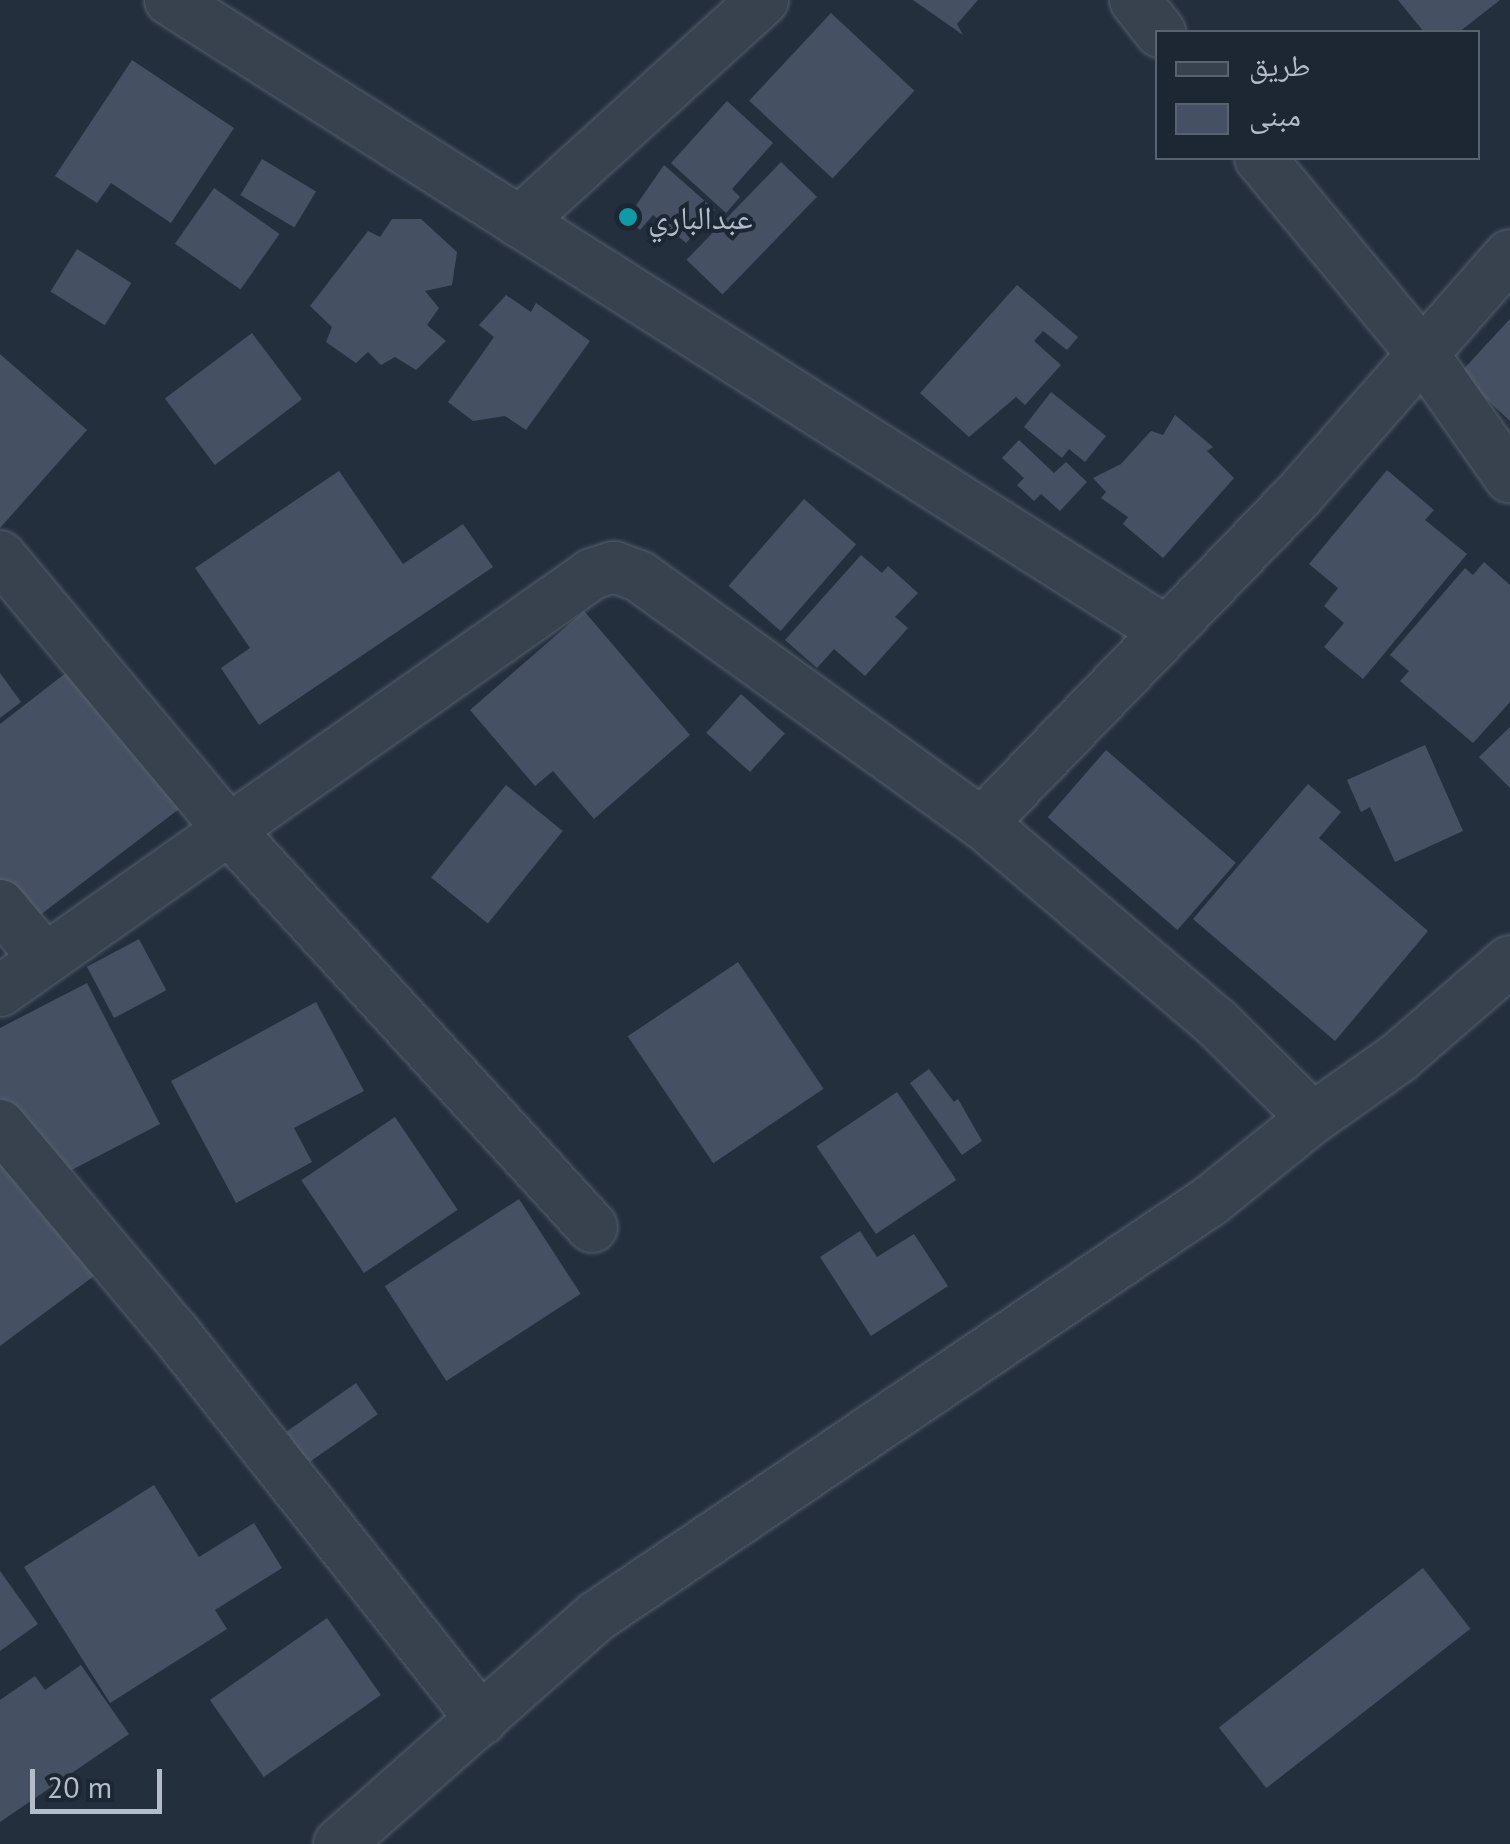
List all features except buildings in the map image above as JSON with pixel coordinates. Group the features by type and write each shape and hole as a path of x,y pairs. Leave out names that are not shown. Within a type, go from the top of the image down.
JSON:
{"street":[{"path":"520,222 763,0"},
{"path":"1135,0 1158,30"},
{"path":"183,3 520,222 1164,630"},
{"path":"1262,160 1423,354 1510,478"},
{"path":"982,823 1164,630 1306,488 1510,255"},
{"path":"0,556 229,830 592,1227"},
{"path":"0,991 592,574 614,568 639,576 982,823 1216,1022 1314,1118"},
{"path":"0,905 45,959"},
{"path":"339,1844 597,1616 1210,1201 1314,1118 1398,1058 1510,961"},
{"path":"0,1125 174,1332 481,1720"}],"place":[{"name":"عبدالباري","path":"628,217"}]}
